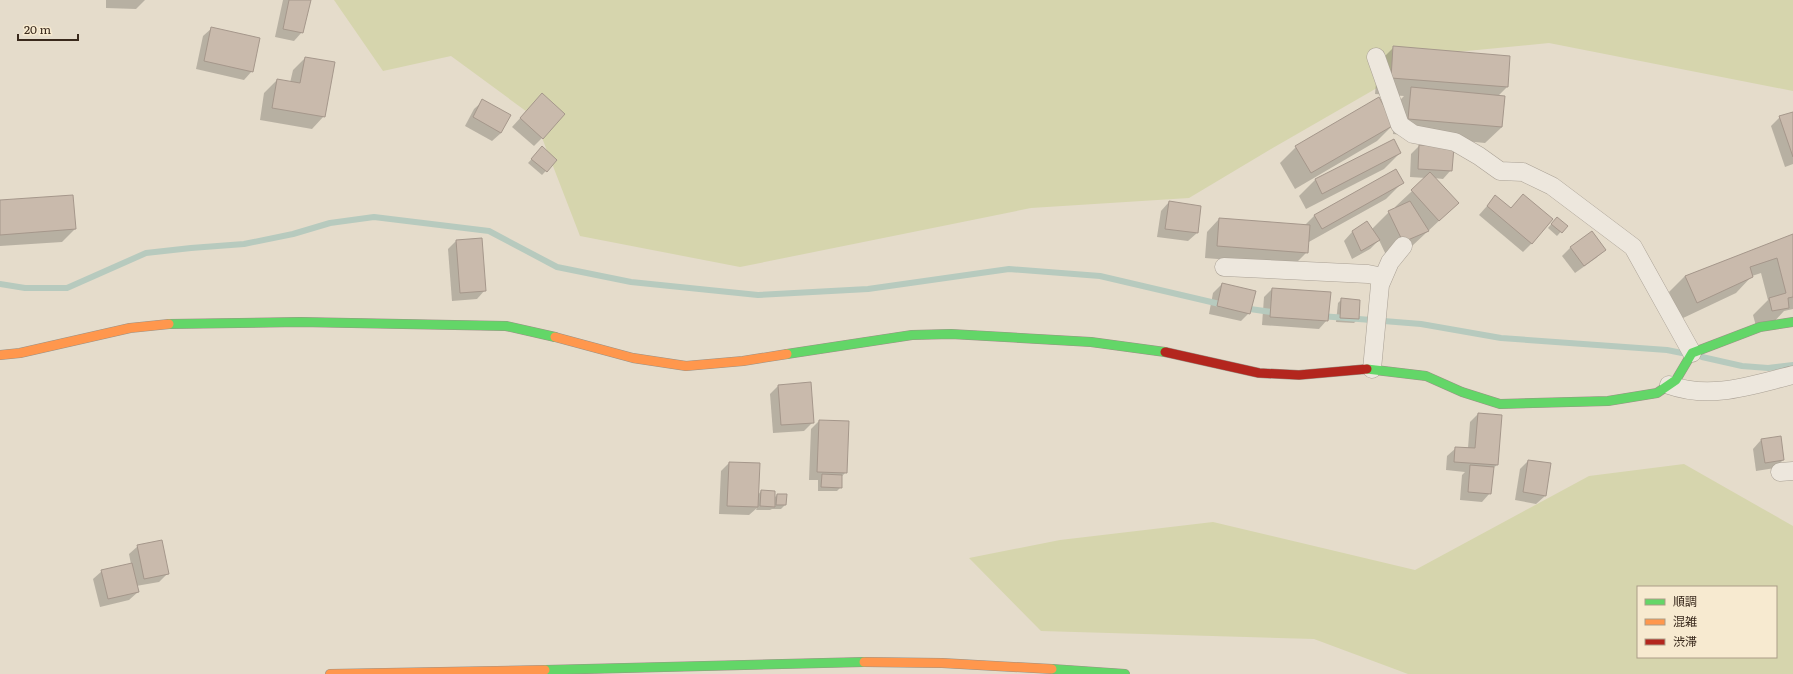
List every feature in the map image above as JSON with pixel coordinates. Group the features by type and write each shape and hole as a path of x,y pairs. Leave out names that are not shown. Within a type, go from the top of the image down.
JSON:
{"main road":[{"path":"0,355 20,353 130,328 178,323 300,322 506,326 536,332 633,358 686,366 743,361 912,335 951,334 1106,344 1168,352 1259,372 1299,375 1372,369 1426,376 1462,392 1500,404 1608,401 1657,393 1676,380 1692,353 1760,327 1793,322"},
{"path":"330,674 768,663 884,662 1001,665 1125,674"}],"street":[{"path":"1376,56 1400,125 1406,130 1413,134 1455,142 1479,156 1500,171 1523,172 1552,186 1633,247 1692,353"},
{"path":"1372,369 1380,285 1390,262 1403,246"},
{"path":"1224,268 1368,274 1383,277"},
{"path":"1670,385 1686,391 1723,392 1793,375"}],"green space":[{"path":"334,0 1793,0 1793,91 1549,43 1436,54 1189,198 1031,208 740,267 580,236 534,117 451,56 383,71"},
{"path":"1684,464 1793,526 1793,674 1408,674 1314,639 1041,631 969,558 1060,540 1213,522 1415,570 1589,476"}],"building":[{"path":"289,0 311,0 303,33 283,29"},
{"path":"211,27 260,38 253,72 204,61"},
{"path":"1393,46 1510,56 1508,87 1391,78"},
{"path":"305,57 335,62 325,117 272,108 277,79 300,83"},
{"path":"1411,87 1505,96 1502,127 1408,119"},
{"path":"542,93 565,114 543,139 520,118"},
{"path":"1379,97 1394,125 1311,173 1295,146"},
{"path":"482,99 511,115 501,133 473,117"},
{"path":"1793,112 1793,157 1779,116"},
{"path":"1394,139 1401,153 1322,194 1315,179"},
{"path":"1419,145 1454,147 1452,171 1418,169"},
{"path":"542,146 557,160 547,172 531,159"},
{"path":"1396,169 1404,183 1322,229 1314,215"},
{"path":"1430,172 1459,203 1439,221 1411,190"},
{"path":"1523,194 1553,219 1532,244 1487,206 1495,195 1511,208"},
{"path":"73,195 76,229 0,235 0,200"},
{"path":"1169,201 1201,206 1198,233 1165,229"},
{"path":"1410,201 1429,231 1403,242 1388,211"},
{"path":"1557,217 1568,226 1562,233 1551,224"},
{"path":"1219,218 1310,225 1308,253 1217,246"},
{"path":"1367,221 1380,240 1361,251 1352,231"},
{"path":"1592,231 1606,250 1584,266 1570,247"},
{"path":"1793,234 1793,297 1788,298 1789,308 1772,311 1769,298 1786,293 1777,258 1750,267 1753,277 1697,303 1685,276"},
{"path":"482,238 486,291 460,293 456,240"},
{"path":"1222,283 1256,291 1250,314 1217,306"},
{"path":"1272,288 1331,292 1328,321 1270,317"},
{"path":"1341,298 1360,300 1359,319 1340,318"},
{"path":"811,382 814,423 781,425 778,385"},
{"path":"1478,413 1502,415 1498,465 1454,462 1455,447 1475,448"},
{"path":"819,420 849,421 847,473 817,472"},
{"path":"1781,436 1784,460 1765,463 1761,439"},
{"path":"1528,460 1551,463 1546,496 1523,492"},
{"path":"729,462 760,463 758,507 727,506"},
{"path":"1470,465 1494,467 1491,494 1468,492"},
{"path":"822,474 842,475 842,488 821,487"},
{"path":"761,490 775,491 775,507 760,506"},
{"path":"777,494 787,494 786,505 776,505"},
{"path":"162,540 169,574 144,579 137,545"},
{"path":"132,563 139,592 108,599 101,570"}],"waterway":[{"path":"0,284 25,288 67,288 146,253 244,244 293,234 330,223 374,217 489,231 557,267 631,282 758,295 868,289 1009,269 1100,276 1224,305"},
{"path":"1243,308 1278,313"},
{"path":"1321,316 1421,324 1501,338 1667,350 1687,354"},
{"path":"1702,357 1742,366 1768,368 1793,365"}],"traffic: fast":[{"path":"169,324 300,322 506,326 555,337"},
{"path":"1367,369 1426,376 1462,392 1500,404 1608,401 1657,393 1676,380 1692,353 1760,327 1793,322"},
{"path":"787,354 912,335 951,334 1091,342 1165,352"},
{"path":"545,670 864,662"},
{"path":"1052,669 1125,674"}],"traffic: slow":[{"path":"0,355 20,353 130,328 169,324"},
{"path":"555,337 633,358 686,366 743,361 787,354"},
{"path":"864,662 942,663 1052,669"},
{"path":"330,674 545,670"}],"traffic: jam":[{"path":"1165,352 1259,373 1299,375 1367,369"}]}
